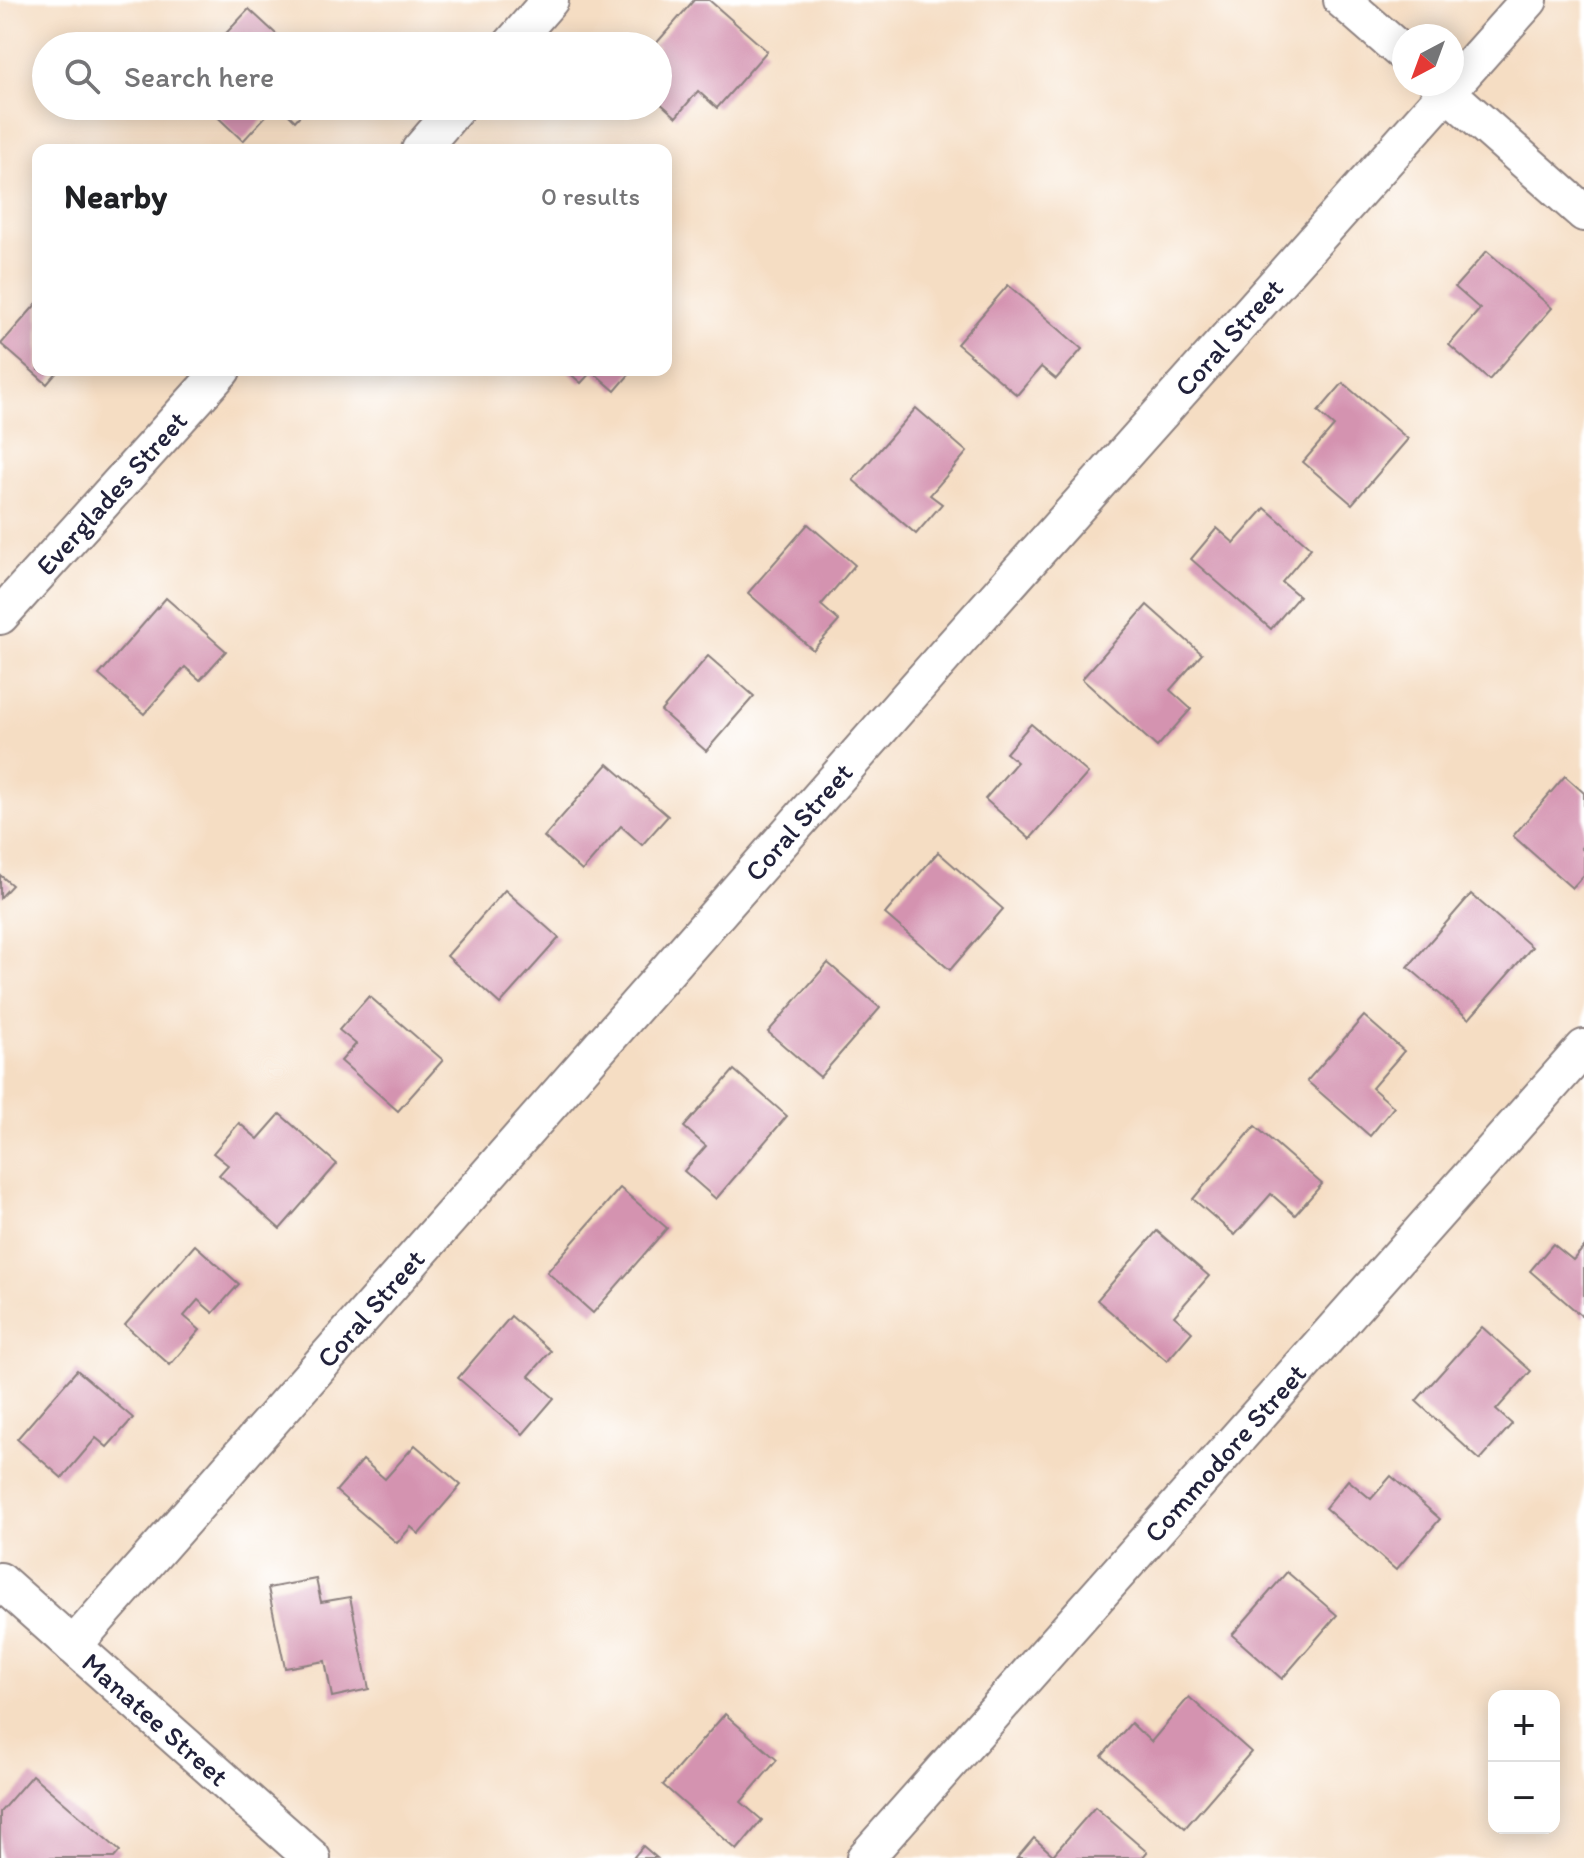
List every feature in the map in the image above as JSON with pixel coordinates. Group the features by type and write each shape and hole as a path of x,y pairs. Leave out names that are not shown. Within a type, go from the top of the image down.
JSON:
{"street":[{"path":"522,32 550,0"},
{"path":"1342,0 1392,44"},
{"name":"Coral Street","path":"1464,67 1529,0"},
{"name":"Coral Street","path":"73,1646 1436,96"},
{"path":"1452,96 1584,213"},
{"path":"425,144 446,120"},
{"name":"Everglades Street","path":"0,616 217,376"},
{"name":"Commodore Street","path":"865,1858 1584,1048"},
{"name":"Manatee Street","path":"0,1581 312,1858"}],"building":[{"path":"694,0 709,0 767,51 717,108 698,91 676,117 672,113 672,32 666,32"},
{"path":"249,9 274,32 227,32"},
{"path":"221,120 262,120 243,141"},
{"path":"1487,251 1552,308 1489,380 1449,345 1480,309 1455,287"},
{"path":"1008,285 1082,349 1056,379 1041,367 1017,395 957,344"},
{"path":"32,309 32,371 1,344"},
{"path":"38,376 54,376 47,384"},
{"path":"573,376 587,376 581,383"},
{"path":"598,376 628,376 615,391"},
{"path":"1343,383 1408,439 1352,504 1303,462 1334,426 1318,412"},
{"path":"916,408 967,452 930,495 942,504 916,534 853,480"},
{"path":"1265,508 1311,548 1282,582 1299,596 1271,629 1191,559 1217,528 1234,543"},
{"path":"808,524 855,565 821,605 839,621 813,650 748,593"},
{"path":"166,598 226,651 200,680 185,667 144,714 99,675"},
{"path":"1147,605 1202,654 1170,690 1191,709 1157,747 1082,679"},
{"path":"708,656 754,696 706,751 661,711"},
{"path":"1031,724 1088,773 1030,839 985,799 1017,762 1006,753"},
{"path":"608,764 668,816 642,845 621,826 582,871 544,837"},
{"path":"1565,776 1584,793 1584,844 1581,848 1584,851 1584,875 1572,888 1513,836"},
{"path":"938,852 1003,909 950,970 885,914"},
{"path":"0,875 12,885 0,898"},
{"path":"505,890 559,938 500,1004 447,956"},
{"path":"1471,894 1532,947 1469,1019 1408,967"},
{"path":"828,963 880,1008 820,1077 768,1032"},
{"path":"369,996 443,1060 398,1111 341,1061 356,1044 339,1030"},
{"path":"1364,1016 1404,1051 1372,1088 1394,1107 1370,1136 1307,1081"},
{"path":"734,1070 787,1116 716,1199 684,1171 706,1146 684,1127"},
{"path":"280,1114 337,1164 280,1229 219,1175 228,1165 213,1153 239,1123 258,1139"},
{"path":"1255,1126 1322,1184 1295,1215 1271,1194 1235,1235 1193,1199"},
{"path":"620,1188 667,1228 593,1313 547,1272"},
{"path":"1157,1231 1209,1276 1174,1316 1192,1332 1167,1361 1097,1300"},
{"path":"1553,1244 1573,1260 1584,1247 1584,1318 1530,1271"},
{"path":"195,1245 239,1284 213,1313 198,1300 184,1316 200,1330 170,1365 125,1325"},
{"path":"511,1316 551,1351 529,1376 554,1398 523,1434 458,1378"},
{"path":"1482,1327 1531,1371 1496,1410 1512,1424 1480,1460 1416,1401"},
{"path":"77,1370 133,1418 107,1447 96,1438 62,1478 17,1439"},
{"path":"415,1445 461,1485 419,1534 411,1527 397,1543 336,1491 363,1460 385,1479"},
{"path":"1391,1476 1440,1519 1396,1570 1325,1508 1348,1480 1371,1499"},
{"path":"1287,1572 1337,1615 1282,1679 1232,1635"},
{"path":"316,1579 321,1602 350,1597 369,1689 332,1697 325,1661 285,1668 268,1588"},
{"path":"1189,1697 1251,1752 1185,1828 1102,1756 1131,1723 1151,1742"},
{"path":"725,1714 777,1760 741,1802 762,1820 737,1850 663,1785"},
{"path":"32,1775 120,1851 114,1858 0,1858 0,1812"},
{"path":"1095,1807 1147,1852 1142,1858 1017,1858 1034,1838 1053,1855"},
{"path":"643,1846 657,1858 633,1858"}]}
